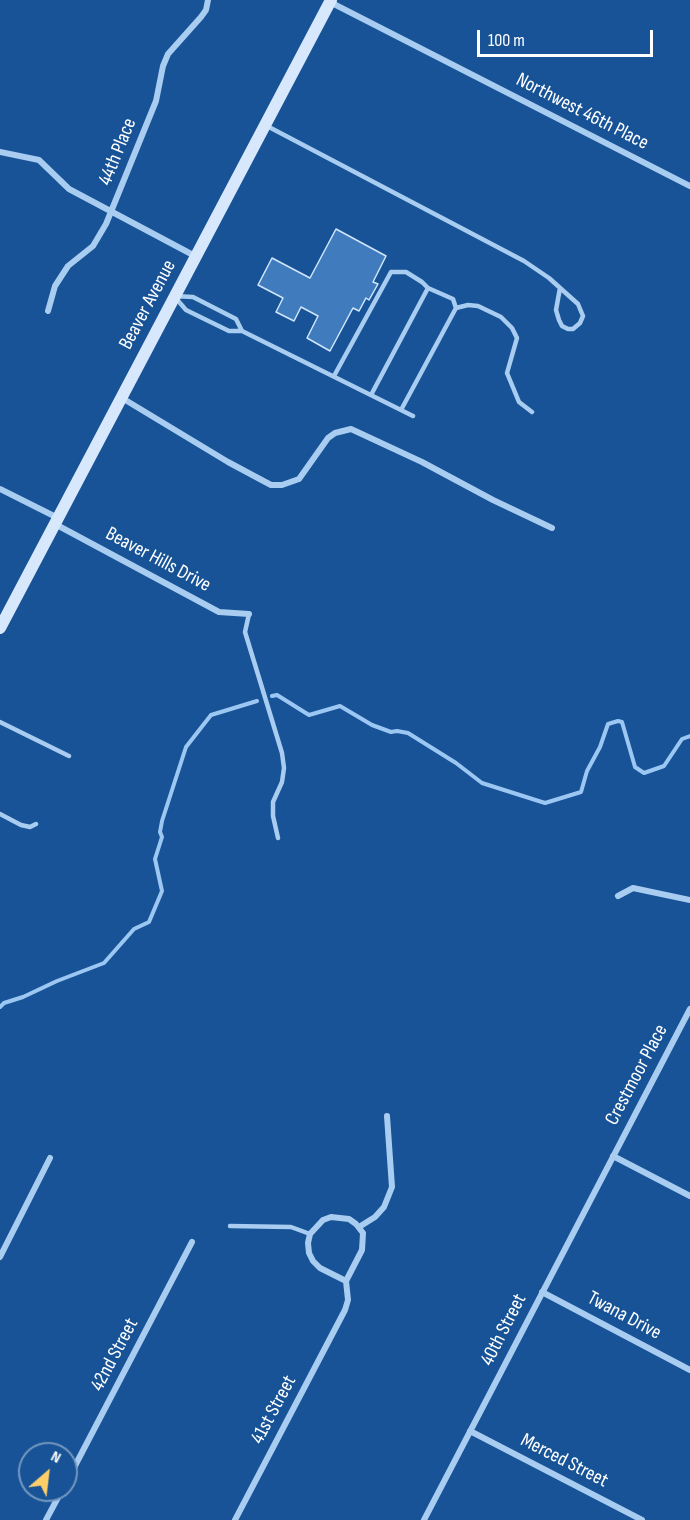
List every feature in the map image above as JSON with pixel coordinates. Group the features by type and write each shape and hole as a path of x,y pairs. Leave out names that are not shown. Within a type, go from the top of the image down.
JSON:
{"main road":[{"name":"Beaver Avenue","path":"0,628 330,1"}],"street":[{"name":"44th Place","path":"48,311 55,286 68,266 93,246 106,224 156,101 163,66 168,54 201,17 206,10 208,0"},
{"name":"Northwest 46th Place","path":"330,1 690,186"},
{"path":"0,152 39,160 69,189 195,256"},
{"path":"121,397 228,462 271,485 282,485 299,479 328,438 335,433 351,429 552,528"},
{"name":"Beaver Hills Drive","path":"0,489 219,612 249,614"},
{"path":"618,896 633,888 690,900"},
{"name":"Crestmoor Place","path":"613,1156 690,1009"},
{"path":"359,1227 384,1207 392,1187 387,1116"},
{"path":"613,1156 690,1196"},
{"name":"40th Street","path":"424,1520 613,1156"},
{"path":"0,1257 50,1158"},
{"path":"332,1217 349,1219 359,1227 363,1233 362,1250 346,1281 320,1268 313,1261 308,1243 310,1234 323,1220 332,1217"},
{"name":"42nd Street","path":"78,1460 192,1242"},
{"name":"41st Street","path":"235,1520 343,1315 348,1300 346,1281"},
{"name":"Twana Drive","path":"542,1292 690,1370"},
{"name":"Merced Street","path":"470,1431 642,1520"},
{"path":"46,1520 56,1502"}],"lane":[{"path":"264,125 524,261 560,288 578,304 583,312 580,323 573,329 562,326 559,320 556,310 560,288"},
{"path":"334,376 391,272 406,272 428,288 453,299 456,308 401,410"},
{"path":"371,395 428,288"},
{"path":"174,296 186,310 229,331 242,331 413,416"},
{"path":"174,296 193,297 236,319 242,331"},
{"path":"456,308 468,305 478,306 501,317 512,328 517,338 507,373 519,402 532,412"},
{"path":"249,614 245,632 282,753 284,768 282,782 273,802 273,816 278,838"},
{"path":"0,722 69,756"},
{"path":"0,814 21,825 30,827 36,824"},
{"path":"230,1226 291,1227 310,1234"}],"building":[{"path":"336,229 386,256 373,282 378,284 369,300 366,298 359,311 353,308 330,351 307,338 318,316 301,307 294,321 276,312 283,298 258,285 272,258 310,278"}],"waterway":[{"path":"272,696 277,695 309,715 340,706 372,725 391,732 408,733 456,763 482,783 545,803 581,792 587,771 600,747 608,724 622,722 635,767 644,773 664,766 682,739 690,736"},
{"path":"0,1007 4,1003 104,963 134,929 149,922 162,891 155,859 162,837 160,832 162,821 186,747 211,715 257,701"}]}
